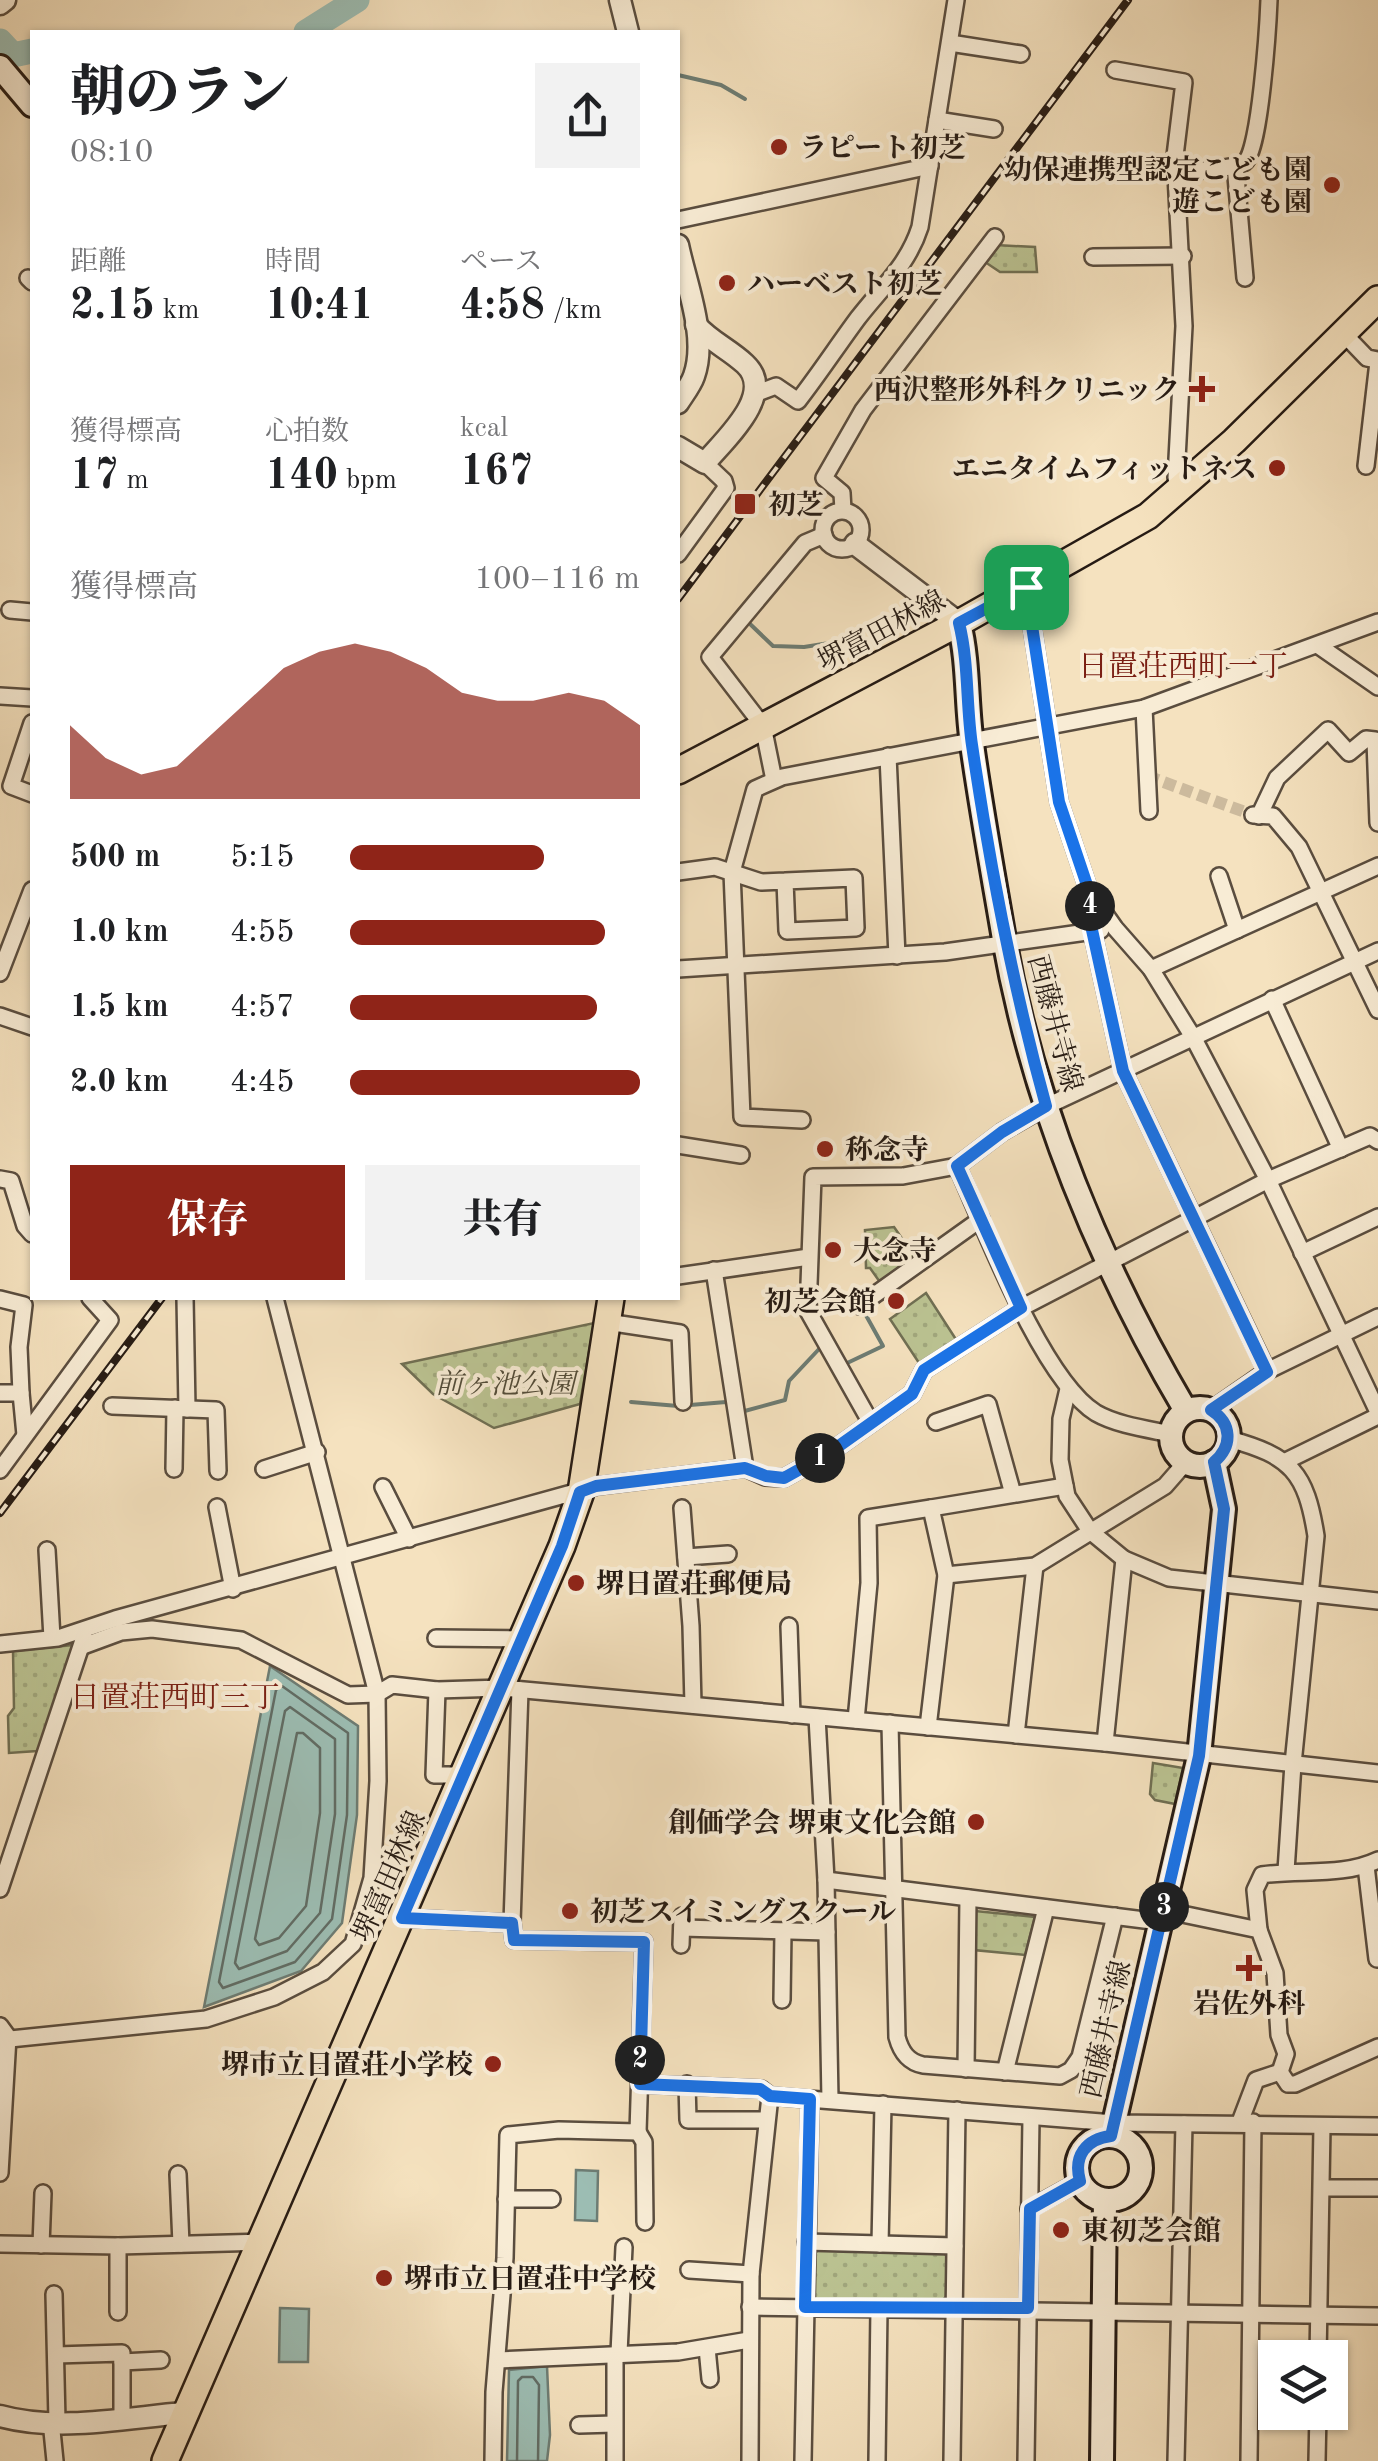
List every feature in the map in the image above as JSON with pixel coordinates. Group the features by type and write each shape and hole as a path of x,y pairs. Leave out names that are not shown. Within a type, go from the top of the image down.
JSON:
{"main road":[{"path":"0,67 30,102"},
{"name":"堺富田林線","path":"680,770 1026,587 1125,530 1182,488 1378,299"},
{"name":"西藤井寺線","path":"959,623 965,646 972,740 1005,944 1046,1106 1107,1260 1186,1411"},
{"name":"堺富田林線","path":"168,2460 183,2413 464,1775 511,1689 523,1638 580,1492 609,1310"},
{"path":"1211,1410 1224,1422 1228,1439 1222,1456 1214,1462 1198,1466 1175,1452 1171,1434 1179,1416 1186,1411 1211,1410"},
{"name":"西藤井寺線","path":"1080,2181 1077,2170 1083,2150 1113,2130 1199,1756 1224,1509 1214,1462"},
{"name":"西藤井寺線","path":"1105,2200 1132,2190 1140,2171 1136,2152 1113,2130"},
{"path":"1080,2181 1086,2190 1105,2200 1102,2461"}],"street":[{"path":"620,0 628,30"},
{"path":"755,394 776,386 798,401 861,314 894,278 916,240 956,0"},
{"path":"1176,175 1248,160 1270,0"},
{"path":"950,43 1021,54"},
{"path":"1115,70 1184,82 1174,164 1184,326 1176,478 1182,488"},
{"path":"937,120 994,129"},
{"path":"1235,165 1245,278"},
{"path":"680,220 930,166"},
{"path":"842,510 842,493 824,478 862,410 996,237"},
{"path":"680,254 696,325 698,354 694,378 680,400"},
{"path":"1093,257 1182,256"},
{"path":"696,325 709,340 746,365 753,376 755,394 750,406 705,462"},
{"path":"1343,334 1367,358 1378,361 1366,466"},
{"path":"680,448 705,462 726,488 680,551"},
{"path":"842,510 854,514 861,525 855,544 837,548 824,536 826,518 842,510"},
{"path":"774,780 762,726 710,657 805,542 824,536"},
{"path":"855,544 959,623"},
{"path":"1026,587 1059,802 1089,891 1092,930 1123,1071 1267,1372"},
{"path":"10,610 30,612"},
{"path":"802,1120 742,1117 732,872 755,789 774,780 888,756 1144,708 1378,622"},
{"path":"1318,646 1378,686"},
{"path":"0,696 30,698"},
{"path":"1144,708 1148,811"},
{"path":"30,728 11,786 30,793"},
{"path":"1378,823 1375,740 1366,740 1349,753 1328,730 1277,778 1256,816 1273,816 1299,847 1378,1010"},
{"path":"888,756 897,956"},
{"path":"1150,968 1378,866"},
{"path":"680,872 715,868 761,882 854,878 856,928 788,930 785,881"},
{"path":"1219,876 1236,930"},
{"path":"1089,891 1150,968 1193,1037 1268,1180 1378,1414 1286,1461"},
{"path":"0,972 30,895"},
{"path":"680,969 897,956 1115,928"},
{"path":"871,1423 808,1311 813,1177 903,1176 957,1166 1002,1132 1046,1106 1378,952"},
{"path":"1272,999 1341,1149"},
{"path":"0,1016 30,1026"},
{"path":"0,1889 84,1639 116,1619 596,1486 745,1468 784,1478 829,1453 912,1394 924,1370 1021,1308 1107,1260 1268,1180 1370,1136 1378,1141"},
{"path":"680,1145 741,1155"},
{"path":"957,1166 1021,1308 1068,1389 1097,1413 1171,1434"},
{"path":"0,1179 10,1181 30,1227"},
{"path":"1302,1253 1378,1217"},
{"path":"859,1306 981,1219"},
{"path":"680,1276 808,1257"},
{"path":"714,1270 745,1468"},
{"path":"0,1299 24,1305 19,1347 25,1436"},
{"path":"0,1470 110,1320 92,1300"},
{"path":"174,1469 181,1409 185,1300"},
{"path":"0,2172 3,2034 103,2031 206,2019 323,1972 352,1944 372,1878 378,1781 377,1694 277,1300"},
{"path":"609,1310 680,1333 683,1402"},
{"path":"1211,1410 1267,1372 1378,1318"},
{"path":"1068,1389 1061,1419 1060,1460 1067,1496 1090,1532 1124,1559 1169,1578 1378,1601"},
{"path":"0,1392 20,1393"},
{"path":"936,1422 988,1404 1013,1494"},
{"path":"112,1406 216,1410 218,1471"},
{"path":"1228,1439 1286,1461 1310,1498 1316,1536 1286,1871"},
{"path":"264,1469 317,1452"},
{"path":"946,1575 1035,1566 1166,1486 1186,1462"},
{"path":"856,1720 869,1584 868,1518 1066,1486"},
{"path":"383,1487 409,1539"},
{"path":"217,1507 233,1589"},
{"path":"682,1508 693,1706"},
{"path":"928,1727 946,1575 931,1508"},
{"path":"47,1550 52,1638"},
{"path":"686,1557 728,1554"},
{"path":"1104,1743 1124,1559"},
{"path":"1016,1735 1035,1566"},
{"path":"789,1626 792,1715"},
{"path":"0,1644 84,1639 152,1629 241,1640 348,1696 377,1694 392,1685 437,1690 511,1689 1104,1743 1378,1773"},
{"path":"436,1638 523,1638"},
{"path":"511,1689 514,1940 644,1942 638,2132 644,2142 645,2222"},
{"path":"437,1690 434,1775 464,1775"},
{"path":"817,1718 826,1880 830,2100"},
{"path":"890,1723 902,2053 916,2064 1060,2076 1071,2070 1080,2057 1115,1916"},
{"path":"1280,2072 1286,2054 1279,2035 1275,1972 1259,1930 1255,1890 1262,1875 1358,1870 1372,1863 1377,1960"},
{"path":"826,1880 1259,1930"},
{"path":"966,2069 968,1898"},
{"path":"1005,2072 1046,1908"},
{"path":"402,1918 512,1923"},
{"path":"681,1930 827,1932"},
{"path":"782,2000 783,1931"},
{"path":"352,1944 385,1955"},
{"path":"1280,2072 1288,2084 1296,2084 1378,2048"},
{"path":"1249,2461 1251,2313 1246,2122 1256,2080 1280,2072"},
{"path":"640,2084 760,2089 770,2096 957,2110 1113,2130 1246,2122 1378,2126"},
{"path":"687,2084 688,2120 766,2120"},
{"path":"750,2461 751,2274 770,2096"},
{"path":"803,2461 810,2099"},
{"path":"880,2244 883,2104"},
{"path":"952,2461 957,2110"},
{"path":"1026,2461 1030,2118"},
{"path":"1176,2461 1184,2124"},
{"path":"1318,2340 1322,2126"},
{"path":"493,2461 508,2136 559,2130 638,2132"},
{"path":"178,2174 180,2244"},
{"path":"1030,2209 1080,2181"},
{"path":"1322,2188 1378,2188"},
{"path":"41,2245 43,2193"},
{"path":"506,2199 552,2199"},
{"path":"0,2244 261,2242"},
{"path":"806,2242 955,2246"},
{"path":"118,2246 118,2312"},
{"path":"615,2461 615,2360 624,2247"},
{"path":"690,2270 751,2274"},
{"path":"54,2294 55,2461"},
{"path":"750,2307 1378,2316"},
{"path":"877,2461 879,2308"},
{"path":"498,2360 678,2352 749,2340"},
{"path":"707,2348 710,2379"},
{"path":"56,2355 122,2353 122,2418"},
{"path":"122,2362 161,2360"},
{"path":"0,2416 54,2421 183,2413"},
{"path":"579,2425 614,2424"},
{"path":"1317,2461 1318,2430"}],"green space":[{"path":"996,245 1035,247 1037,272 1000,272 985,262"},
{"path":"894,1227 917,1260 882,1285 866,1268 865,1230"},
{"path":"926,1293 957,1341 921,1366 890,1319"},
{"name":"前ヶ池公園","path":"594,1323 580,1404 494,1428 433,1394 402,1364"},
{"path":"73,1645 77,1650 49,1730 37,1751 9,1753 8,1716 14,1708 13,1651"},
{"path":"1153,1763 1183,1768 1175,1804 1155,1800 1150,1794"},
{"path":"975,1911 1035,1917 1025,1955 974,1950"},
{"path":"818,2250 943,2252 947,2256 946,2297 941,2301 817,2300 812,2297 813,2255"}],"water":[{"path":"270,1666 358,1726 357,1815 342,1923 301,1971 204,2007"},
{"path":"576,2170 598,2171 597,2221 575,2220"},
{"path":"280,2308 309,2309 308,2362 279,2362"},
{"path":"547,2366 547,2461 507,2461 509,2370"}],"waterway":[{"path":"309,30 357,0"},
{"path":"0,41 13,55 30,51"},
{"path":"680,75 721,85 745,99"},
{"path":"1184,166 1214,162"},
{"path":"749,623 773,646 804,647 861,638"},
{"path":"843,1365 883,1346 863,1310"},
{"path":"741,1412 785,1400 789,1381 820,1348 824,1349"},
{"path":"631,1402 729,1405"}],"tunnel":[{"path":"1147,776 1253,815"}],"railway":[{"path":"680,596 1128,0"},
{"path":"0,1513 160,1300"}],"place":[{"name":"ラピート初芝","path":"779,147"},
{"name":"幼保連携型認定こども園 遊こども園","path":"1332,185"},
{"name":"ハーベスト初芝","path":"727,283"},
{"name":"西沢整形外科クリニック","path":"1202,389"},
{"name":"エニタイムフィットネス","path":"1277,468"},
{"name":"初芝","path":"745,504"},
{"name":"称念寺","path":"825,1149"},
{"name":"大念寺","path":"833,1250"},
{"name":"初芝会館","path":"896,1301"},
{"name":"堺日置荘郵便局","path":"576,1583"},
{"name":"創価学会 堺東文化会館","path":"976,1822"},
{"name":"初芝スイミングスクール","path":"570,1911"},
{"name":"岩佐外科","path":"1249,1968"},
{"name":"堺市立日置荘小学校","path":"493,2064"},
{"name":"東初芝会館","path":"1061,2230"},
{"name":"堺市立日置荘中学校","path":"384,2278"}],"district":[{"name":"日置荘西町一丁","path":"1183,666"},
{"name":"日置荘西町三丁","path":"175,1697"}],"route":[{"path":"1026,587 1059,802 1089,891 1092,930 1123,1071 1267,1372 1211,1410 1224,1422 1228,1439 1222,1456 1214,1462 1224,1509 1199,1756 1111,2136 1090,2142 1083,2150 1077,2170 1080,2181 1030,2209 1028,2308 805,2307 810,2099 770,2096 760,2089 640,2084 644,1942 514,1940 512,1923 402,1918 562,1546 580,1492 596,1486 745,1468 784,1478 829,1453 912,1394 924,1370 1021,1308 957,1166 1002,1132 1046,1106 1005,944 972,740 965,646 959,623 1026,587"}]}
